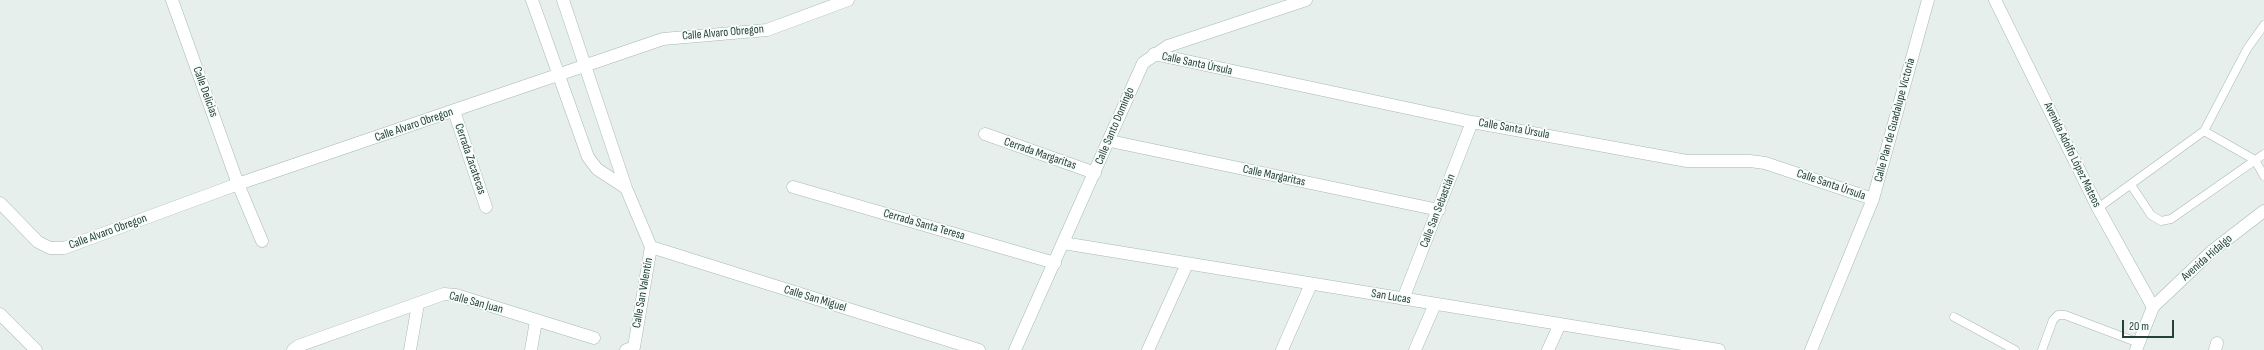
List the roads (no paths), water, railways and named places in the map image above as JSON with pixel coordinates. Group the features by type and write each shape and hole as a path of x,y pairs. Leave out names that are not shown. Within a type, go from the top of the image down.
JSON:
{"street":[{"name":"Calle Delicias","path":"172,0 238,184 262,240"},
{"path":"532,0 588,157 597,169 626,188"},
{"name":"Calle San Valentín","path":"562,0 626,188 651,247 634,349"},
{"name":"Calle Alvaro Obregon","path":"0,203 38,242 50,248 64,248 238,184 559,76 663,39 767,30 848,0"},
{"name":"Calle Santo Domingo","path":"1015,350 1110,141 1142,63 1168,46 1306,0"},
{"name":"Calle Plan de Guadalupe Victoria","path":"1811,350 1873,199 1928,0"},
{"name":"Avenida Adolfo López Mateos","path":"1995,0 2098,208 2153,308"},
{"name":"Calle Santa Úrsula","path":"1154,54 1472,122 1688,161 1750,161 1766,163 1873,199"},
{"name":"Cerrada Zacatecas","path":"454,111 486,207"},
{"name":"Calle San Sebastián","path":"1403,299 1439,210 1472,122"},
{"name":"Cerrada Margaritas","path":"985,134 1095,173"},
{"name":"Calle Margaritas","path":"1110,141 1439,210"},
{"name":"Cerrada Santa Teresa","path":"794,187 1055,263"},
{"name":"Avenida Hidalgo","path":"2153,308 2212,251 2264,211"},
{"name":"San Lucas","path":"1063,243 1719,350"},
{"name":"Calle San Miguel","path":"651,247 979,350"},
{"path":"1148,350 1187,264"},
{"path":"1282,350 1311,284"},
{"name":"Calle San Juan","path":"292,350 298,346 444,294 456,295 594,338"},
{"path":"410,350 418,304"},
{"path":"1415,350 1435,304"},
{"path":"2138,346 2153,308"},
{"path":"0,314 36,350"},
{"path":"531,350 536,320"},
{"path":"1548,350 1560,324"}],"lane":[{"path":"2098,208 2204,132 2247,49 2264,25"},
{"path":"2204,132 2255,160 2264,176"},
{"path":"2131,185 2151,215 2161,221 2171,220 2264,154"},
{"path":"2042,350 2053,320 2058,314 2065,314 2138,346"},
{"path":"1954,317 2015,350"}]}
